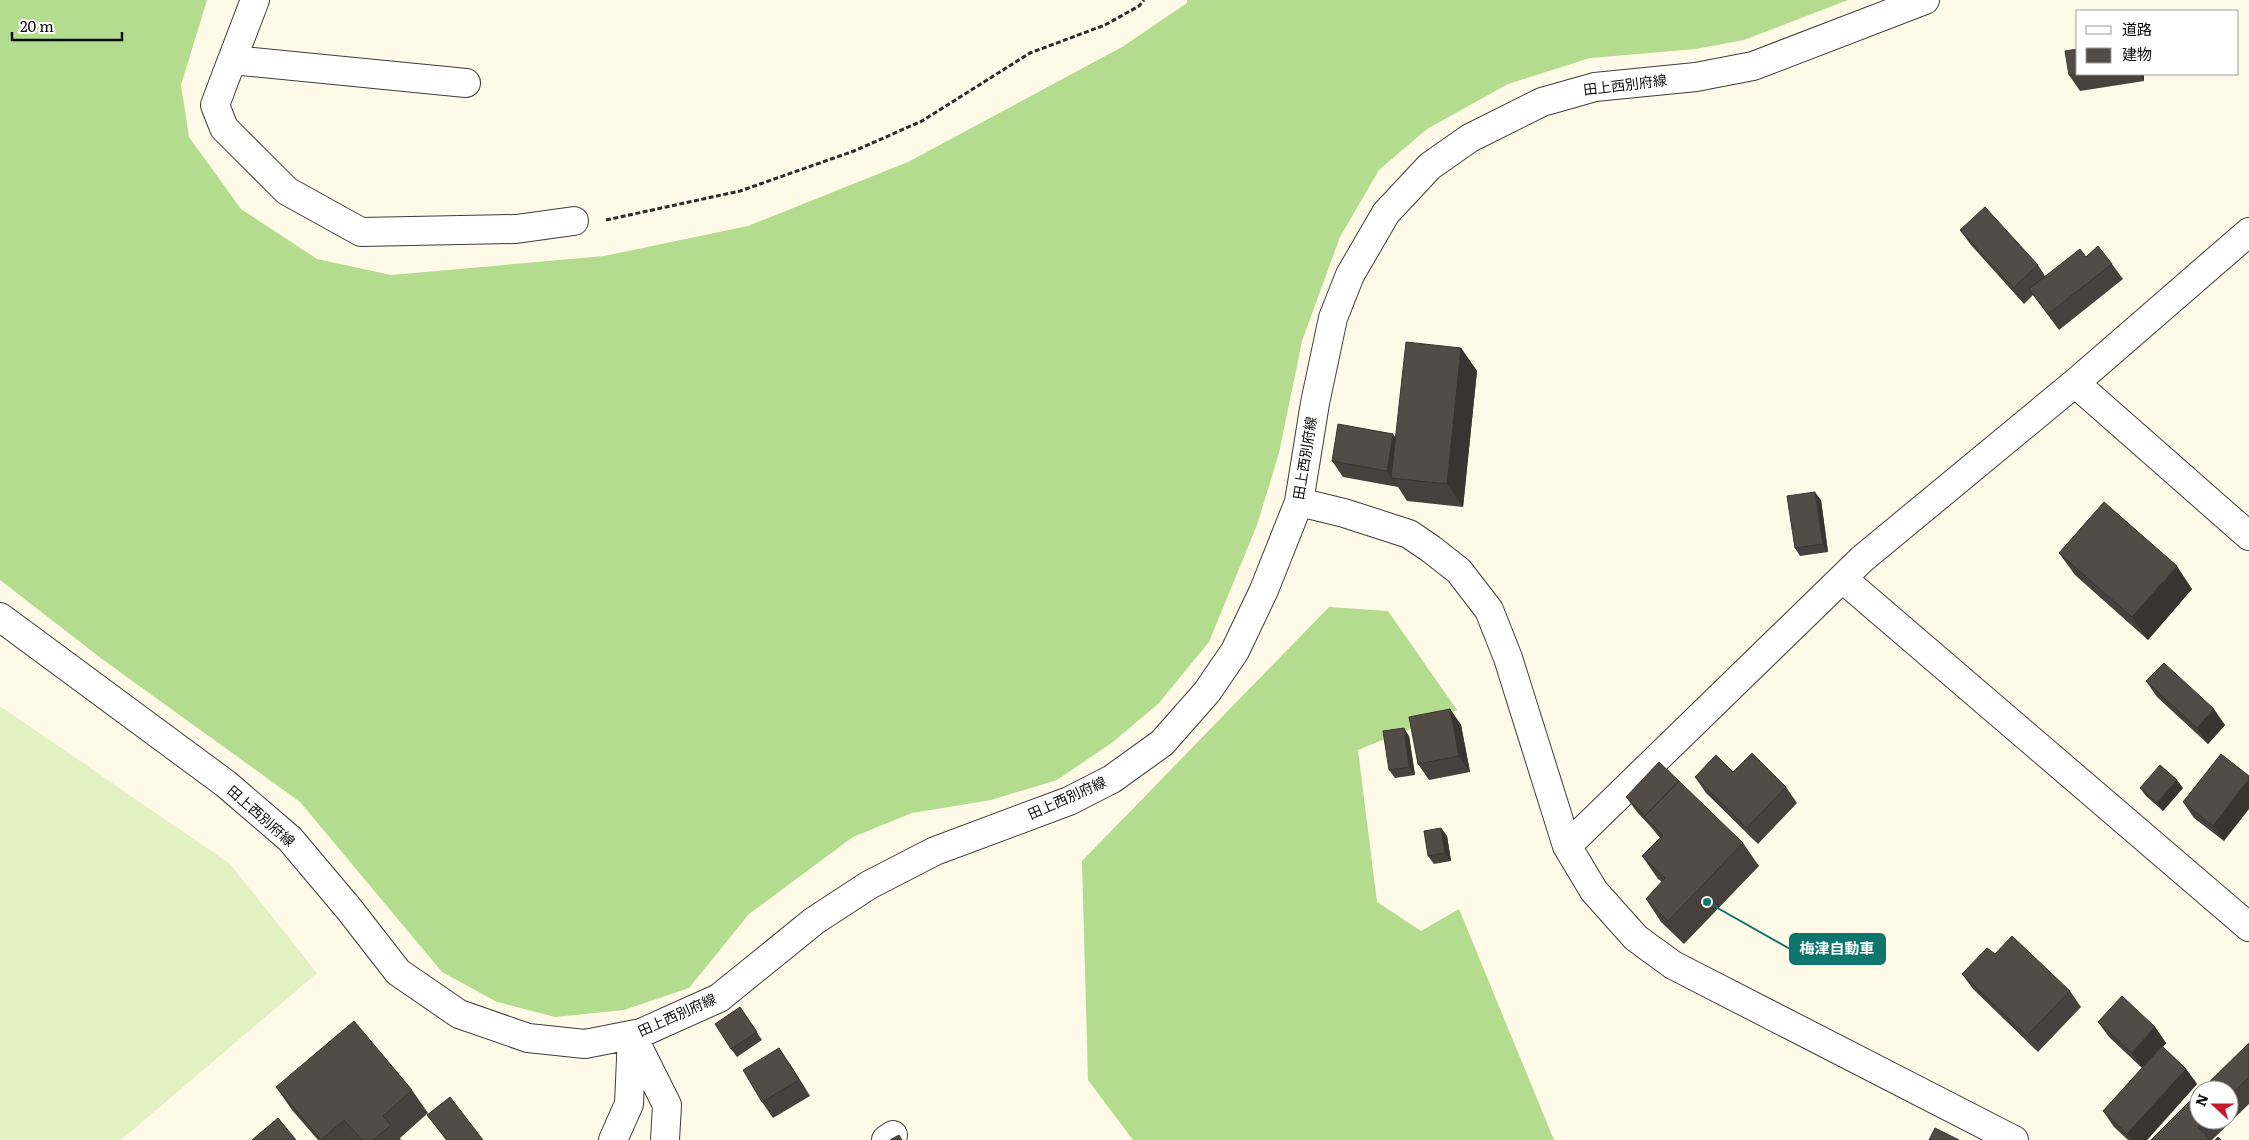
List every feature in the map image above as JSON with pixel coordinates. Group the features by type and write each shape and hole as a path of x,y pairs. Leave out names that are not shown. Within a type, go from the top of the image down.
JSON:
{"street":[{"path":"255,0 215,105 224,128 287,191 360,232 516,229 574,221"},
{"name":"田上西別府線","path":"0,617 226,784 290,839 350,909 398,972 459,1014 528,1038 585,1044 641,1033 719,998 814,921 869,885 935,851 1069,801 1112,778 1162,743 1207,692 1235,651 1264,590 1299,502 1314,403 1333,318 1350,276 1386,213 1430,166 1470,138 1542,102 1595,87 1696,77 1753,66 1925,0"},
{"path":"232,60 466,83"},
{"path":"1567,846 1862,559 2075,384 2249,232"},
{"path":"2075,384 2246,529"},
{"path":"1299,502 1344,513 1409,534 1431,548 1460,571 1489,610 1508,658 1567,846 1594,891 1636,938 1673,965 2014,1140"},
{"path":"1843,579 2249,927"},
{"path":"613,1140 629,1104 632,1035"},
{"path":"632,1035 667,1104 665,1140"}],"path":[{"path":"574,221 605,220 740,191 854,151 922,121 1030,53 1105,25 1139,6 1144,0"}],"green space":[{"path":"0,0 207,0 181,85 189,137 241,209 317,259 391,275 604,256 748,226 908,162 1122,47 1187,3 1187,0 1848,0 1744,40 1696,49 1590,58 1508,84 1427,129 1379,170 1340,237 1302,341 1279,453 1257,525 1209,642 1159,703 1113,742 1057,780 991,800 912,813 853,837 749,914 689,988 624,1010 555,1017 497,1002 442,972 300,802 102,659 0,580"},
{"path":"1329,607 1388,611 1457,710 1358,750 1377,902 1421,931 1459,909 1554,1140 1133,1140 1088,1080 1082,861"},
{"path":"0,706 230,864 317,973 121,1140 0,1140"}],"building":[{"path":"2076,49 2076,74 2069,75 2065,51"},
{"path":"1985,207 2038,265 2013,288 1960,230"},
{"path":"2098,246 2112,264 2048,314 2029,289 2080,249 2086,257"},
{"path":"1406,342 1461,348 1447,484 1391,478"},
{"path":"1338,424 1393,434 1387,471 1332,461"},
{"path":"1815,492 1823,544 1795,548 1787,496"},
{"path":"2104,502 2177,566 2132,617 2059,553"},
{"path":"2164,663 2214,709 2197,728 2146,681"},
{"path":"1450,709 1459,756 1418,764 1409,717"},
{"path":"1404,728 1409,767 1389,770 1383,731"},
{"path":"1752,753 1786,787 1747,828 1695,777 1716,755 1733,772"},
{"path":"2221,754 2249,776 2249,779 2213,826 2183,802"},
{"path":"1659,762 1679,781 1645,816 1626,797"},
{"path":"2160,765 2177,780 2157,803 2140,788"},
{"path":"1679,781 1743,843 1668,921 1646,899 1665,878 1642,856 1663,835 1644,817"},
{"path":"1441,828 1445,853 1428,856 1424,831"},
{"path":"2012,936 2070,991 2027,1036 1962,974 1987,948 1995,954"},
{"path":"2122,996 2155,1027 2132,1053 2098,1022"},
{"path":"740,1007 757,1032 731,1049 715,1024"},
{"path":"354,1021 412,1090 383,1116 391,1125 373,1140 362,1140 344,1120 321,1140 276,1087"},
{"path":"2249,1043 2249,1077 2239,1087 2239,1080 2211,1080"},
{"path":"2162,1046 2186,1069 2127,1134 2103,1111"},
{"path":"779,1048 799,1080 762,1102 743,1070"},
{"path":"450,1097 483,1140 447,1140 427,1115"},
{"path":"2189,1102 2189,1130 2201,1130 2210,1140 2151,1140"},
{"path":"278,1118 296,1140 252,1140"},
{"path":"1935,1128 1959,1140 1929,1140"},
{"path":"899,1135 902,1140 890,1140"}],"place":[{"name":"梅津自動車","path":"1707,902"}]}
